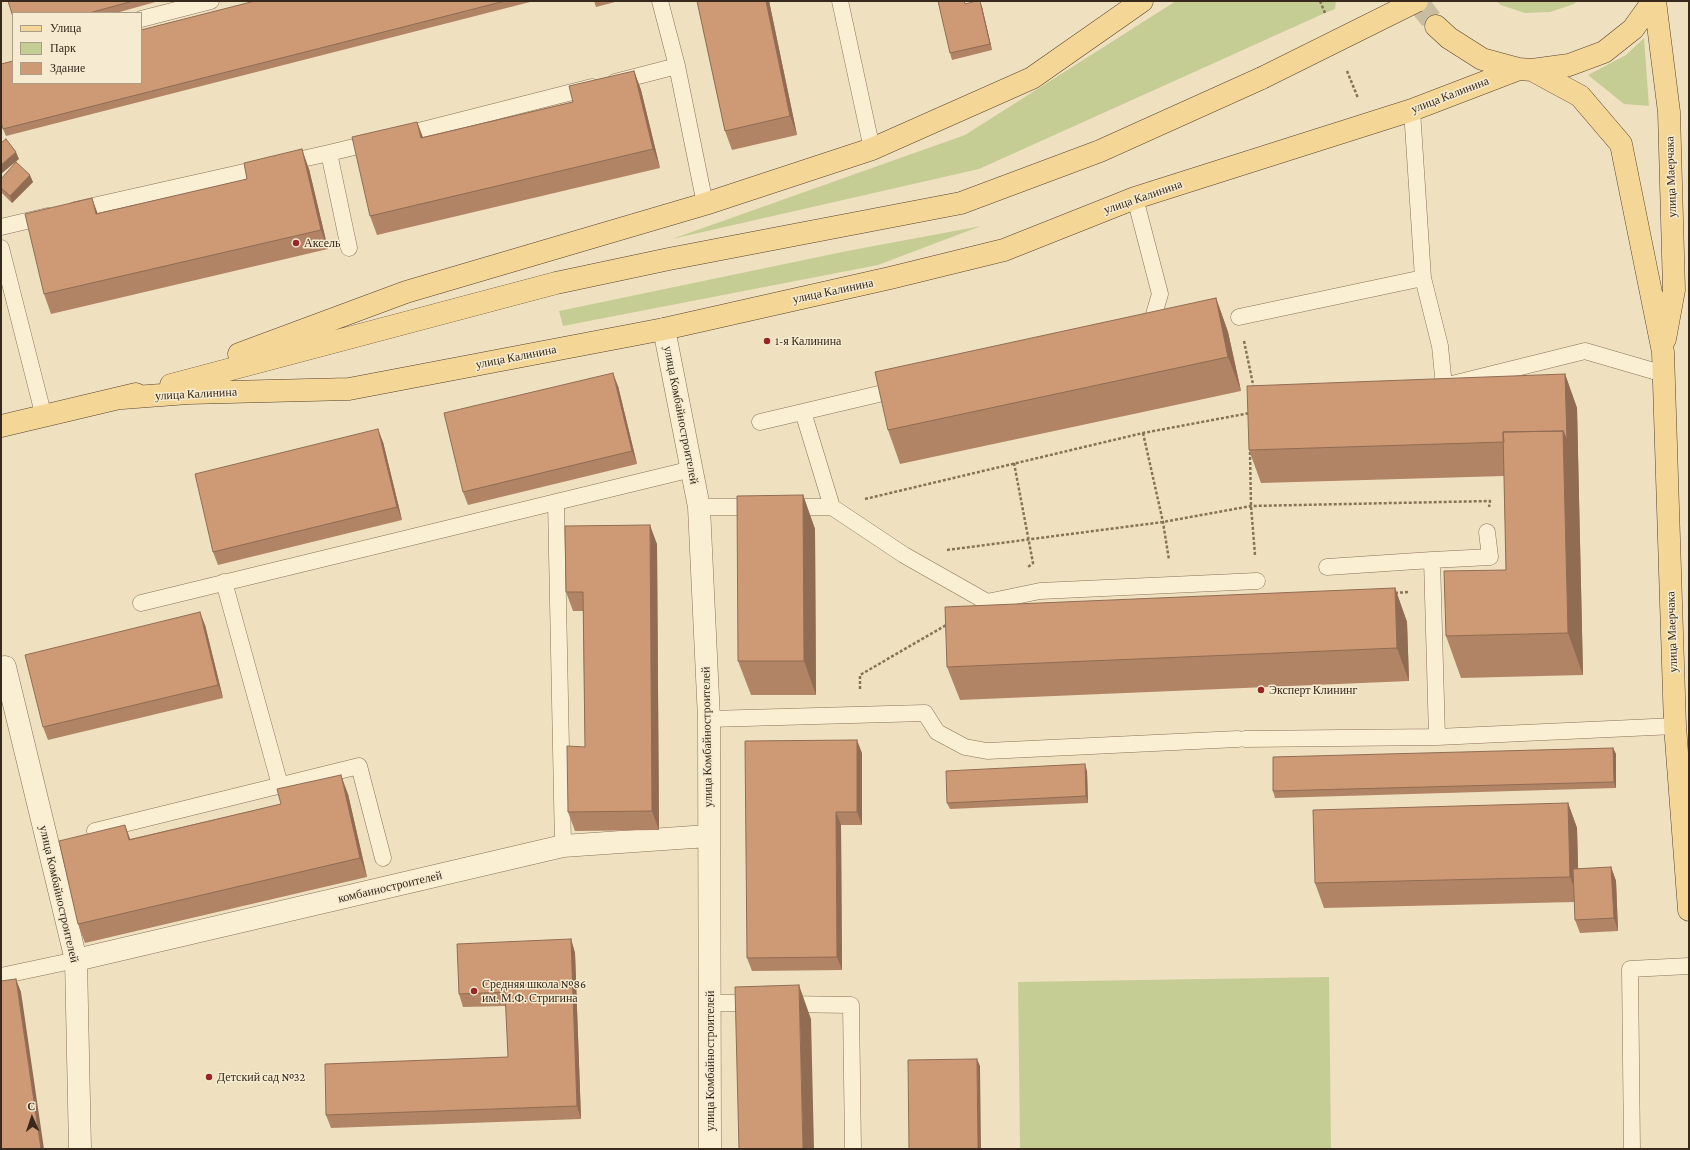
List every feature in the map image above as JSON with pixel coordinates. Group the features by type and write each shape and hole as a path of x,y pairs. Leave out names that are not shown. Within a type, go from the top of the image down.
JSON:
{"main road":[{"name":"улица Калинина","path":"122,398 406,292 705,204 872,149 1032,78 1142,1"},
{"name":"улица Калинина","path":"1,426 122,398 556,283 669,259 961,203 1100,151 1262,78 1417,1"},
{"path":"1436,26 1449,38 1482,59 1526,69 1569,66 1604,52 1633,29 1654,1"},
{"name":"улица Маерчака","path":"1654,1 1669,112 1674,290 1662,352"},
{"name":"улица Калинина","path":"122,398 188,393 349,389 664,330 890,278 1004,250 1135,198 1412,110 1526,69"},
{"name":"улица Маерчака","path":"1526,69 1580,96 1621,144 1662,352 1664,374 1675,726 1689,910"}],"street":[{"name":"улица Комбайностроителей","path":"664,330 699,508 709,719 708,836 710,1149"},
{"name":"улица Комбайностроителей","path":"3,665 76,960 80,1149"},
{"name":"комбаиностроителей","path":"76,960 563,846 708,836"}],"lane":[{"path":"142,19 211,1"},
{"path":"660,1 677,66 705,204"},
{"path":"840,1 872,149"},
{"path":"1,227 329,153 677,66"},
{"path":"1412,110 1423,278 1440,346 1436,387 1585,351 1664,374"},
{"path":"329,153 349,248"},
{"path":"1134,335 1149,331 1160,294 1135,198"},
{"path":"1,250 44,416"},
{"path":"1239,317 1423,278"},
{"path":"760,422 918,385"},
{"path":"803,412 832,507"},
{"path":"141,603 692,469"},
{"path":"556,503 563,846"},
{"path":"699,508 832,507 904,555 987,602 1040,591 1257,581"},
{"path":"1327,567 1490,557 1487,532"},
{"path":"1432,560 1436,737"},
{"path":"224,582 280,785"},
{"path":"709,719 925,713 937,732 965,747 987,751 1242,739 1436,737 1675,726"},
{"path":"95,831 359,766 383,858"},
{"path":"1,976 76,960"},
{"path":"1632,1149 1630,969 1689,966"},
{"path":"710,1003 851,1005 852,1149"}],"path":[{"path":"1320,1 1325,13"},
{"path":"1347,71 1360,104"},
{"path":"1239,317 1254,390"},
{"path":"1250,421 1250,413 1252,408"},
{"path":"832,507 1143,433 1250,413"},
{"path":"1143,433 1163,522 1173,585"},
{"path":"1250,444 1257,581"},
{"path":"904,555 1163,522 1252,506 1490,501 1487,532"}],"green space":[{"path":"1176,1 1336,1 1335,9 979,169 672,239 965,135"},
{"path":"1496,1 1577,1 1574,4 1550,12 1525,13 1501,5"},
{"path":"1644,38 1649,106 1624,104 1588,75 1626,55"},
{"path":"981,226 878,265 563,326 559,311 847,251"},
{"path":"1329,977 1331,1149 1020,1149 1018,982"}],"building":[{"path":"8,1 133,1 93,12 12,12 12,14"},
{"path":"255,1 505,1 3,129 1,121 1,64 12,61 12,84 142,84 142,30"},
{"path":"697,1 766,1 790,116 725,131"},
{"path":"938,1 964,1 965,4 980,1 990,44 950,53"},
{"path":"634,71 653,149 370,216 352,137 417,122 421,138 573,102 569,86"},
{"path":"6,139 16,152 1,165 1,143"},
{"path":"302,149 321,230 44,294 25,214 92,198 96,214 247,179 244,163"},
{"path":"16,162 30,175 10,196 1,188 1,179"},
{"path":"1216,298 1228,357 888,430 875,372"},
{"path":"613,373 632,451 463,492 444,413"},
{"path":"1565,374 1567,440 1563,431 1503,432 1504,442 1249,450 1247,386"},
{"path":"378,429 397,507 213,552 195,474"},
{"path":"1563,431 1568,633 1446,636 1444,571 1506,570 1503,432"},
{"path":"803,495 804,661 738,661 737,496"},
{"path":"650,525 652,811 568,812 567,746 585,747 583,592 566,592 565,526"},
{"path":"1395,588 1397,648 947,667 945,607"},
{"path":"200,612 218,685 43,727 25,655"},
{"path":"857,740 857,812 836,812 837,957 747,958 745,741"},
{"path":"1613,748 1614,782 1273,791 1273,757"},
{"path":"1085,764 1086,796 947,803 946,771"},
{"path":"341,775 360,858 78,924 59,841 125,825 129,840 281,804 277,789"},
{"path":"1568,803 1570,877 1315,883 1313,810"},
{"path":"1611,867 1614,918 1575,920 1573,869"},
{"path":"571,939 577,1106 326,1115 325,1064 508,1057 505,992 459,994 457,944"},
{"path":"16,979 41,1149 1,1149 1,981"},
{"path":"799,985 803,1149 739,1149 735,987"},
{"path":"977,1059 978,1149 909,1149 908,1060"}],"tunnel":[{"path":"1420,1 1423,9 1436,26"}],"place":[{"name":"Аксель","path":"296,243"},
{"name":"1-я Калинина","path":"767,341"},
{"name":"Эксперт Клининг","path":"1261,690"},
{"name":"Средняя школа №86 им. М.Ф. Стригина","path":"474,991"},
{"name":"Детский сад №32","path":"209,1077"}]}
